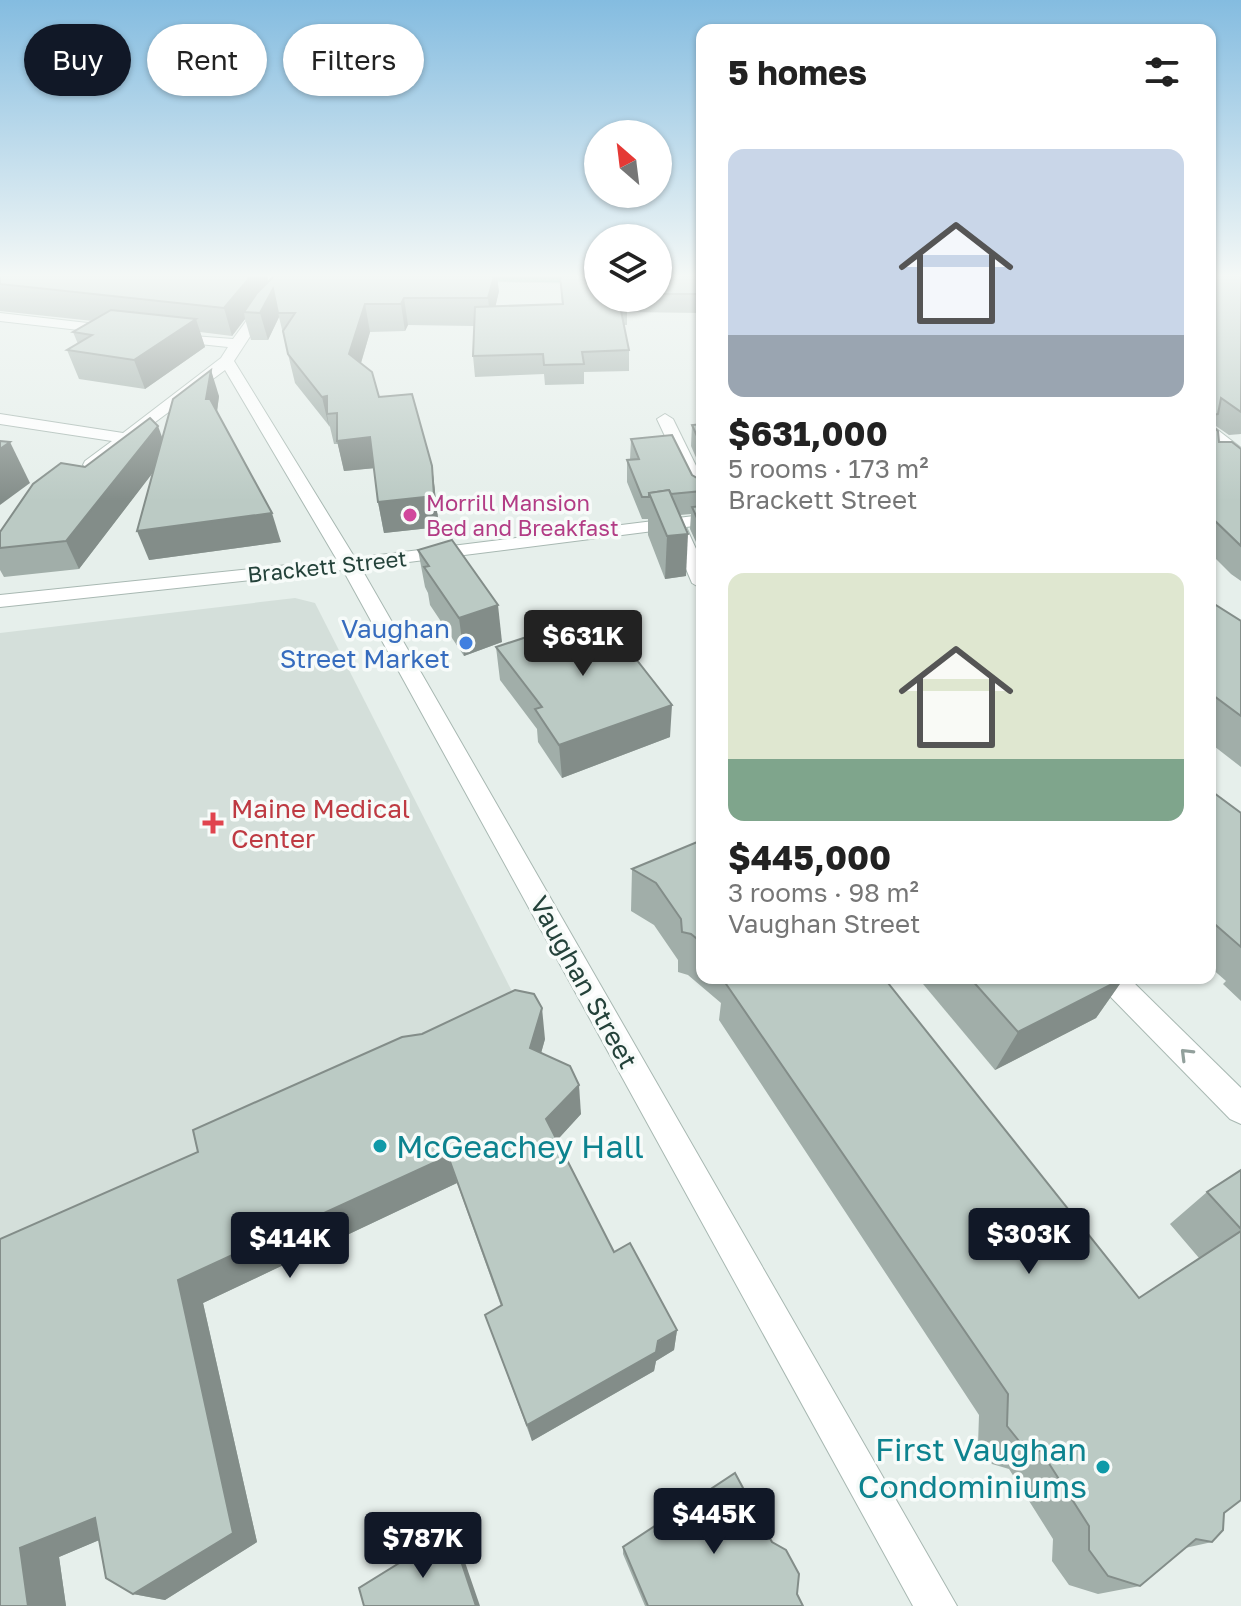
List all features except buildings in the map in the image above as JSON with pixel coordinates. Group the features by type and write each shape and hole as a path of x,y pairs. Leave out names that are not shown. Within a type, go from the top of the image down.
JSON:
{"street":[{"path":"227,351 232,352"},
{"path":"80,473 232,352"},
{"name":"Vaughan Street","path":"232,352 936,1606"},
{"path":"0,419 123,438"},
{"path":"665,419 696,484"},
{"path":"1216,434 1241,456"},
{"path":"1216,458 1241,456"},
{"name":"Brackett Street","path":"0,601 349,564 696,521"},
{"path":"675,523 696,570"},
{"path":"1116,984 1241,1109"}],"shaded area":[{"name":"Maine Medical Center","path":"295,598 315,603 523,1013 0,1239 0,633"}],"place":[{"name":"Morrill Mansion Bed and Breakfast","path":"410,515"},
{"name":"Vaughan Street Market","path":"466,643"},
{"name":"Maine Medical Center","path":"213,823"},
{"name":"McGeachey Hall","path":"380,1146"},
{"name":"First Vaughan Condominiums","path":"1103,1467"}]}
